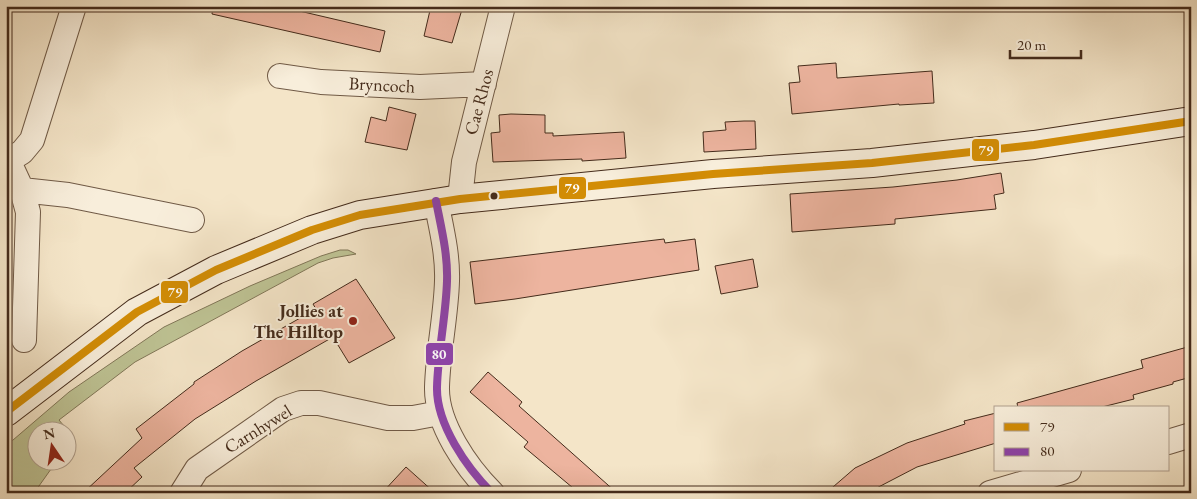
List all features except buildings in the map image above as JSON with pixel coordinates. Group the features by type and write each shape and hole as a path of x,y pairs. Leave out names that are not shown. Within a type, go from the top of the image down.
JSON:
{"main road":[{"path":"6,412 137,312 216,270 312,230 360,215 448,200 713,174 872,163 1034,145 1191,121"}],"street":[{"path":"24,340 28,212 22,190 8,162 22,152 32,140 74,6"},
{"name":"Cae Rhos","path":"492,493 479,480 456,447 440,413 436,389 447,279 445,245 448,200 464,162 503,6"},
{"name":"Bryncoch","path":"280,76 321,82 420,87 484,84"},
{"path":"22,190 68,195 192,220"},
{"name":"Carnhywel","path":"182,493 197,469 283,409 301,403 319,403 388,418 413,418 440,413"},
{"path":"1170,441 1191,435"},
{"path":"990,493 1062,472"}],"green space":[{"path":"340,250 348,250 356,254 318,263 135,362 59,420 61,422 34,422 69,392 164,327 250,286"},
{"path":"28,427 28,472 49,472 34,493 8,493 6,490 6,446"}],"transit line":[{"name":"79","path":"6,412 137,312 216,270 312,230 360,215 460,199 713,174 872,163 1034,145 1191,121"},
{"name":"80","path":"436,201 444,241 447,271 437,387 438,401 447,430 463,458 492,493"}],"place":[{"name":"Jollies at The Hilltop","path":"353,321"}]}
